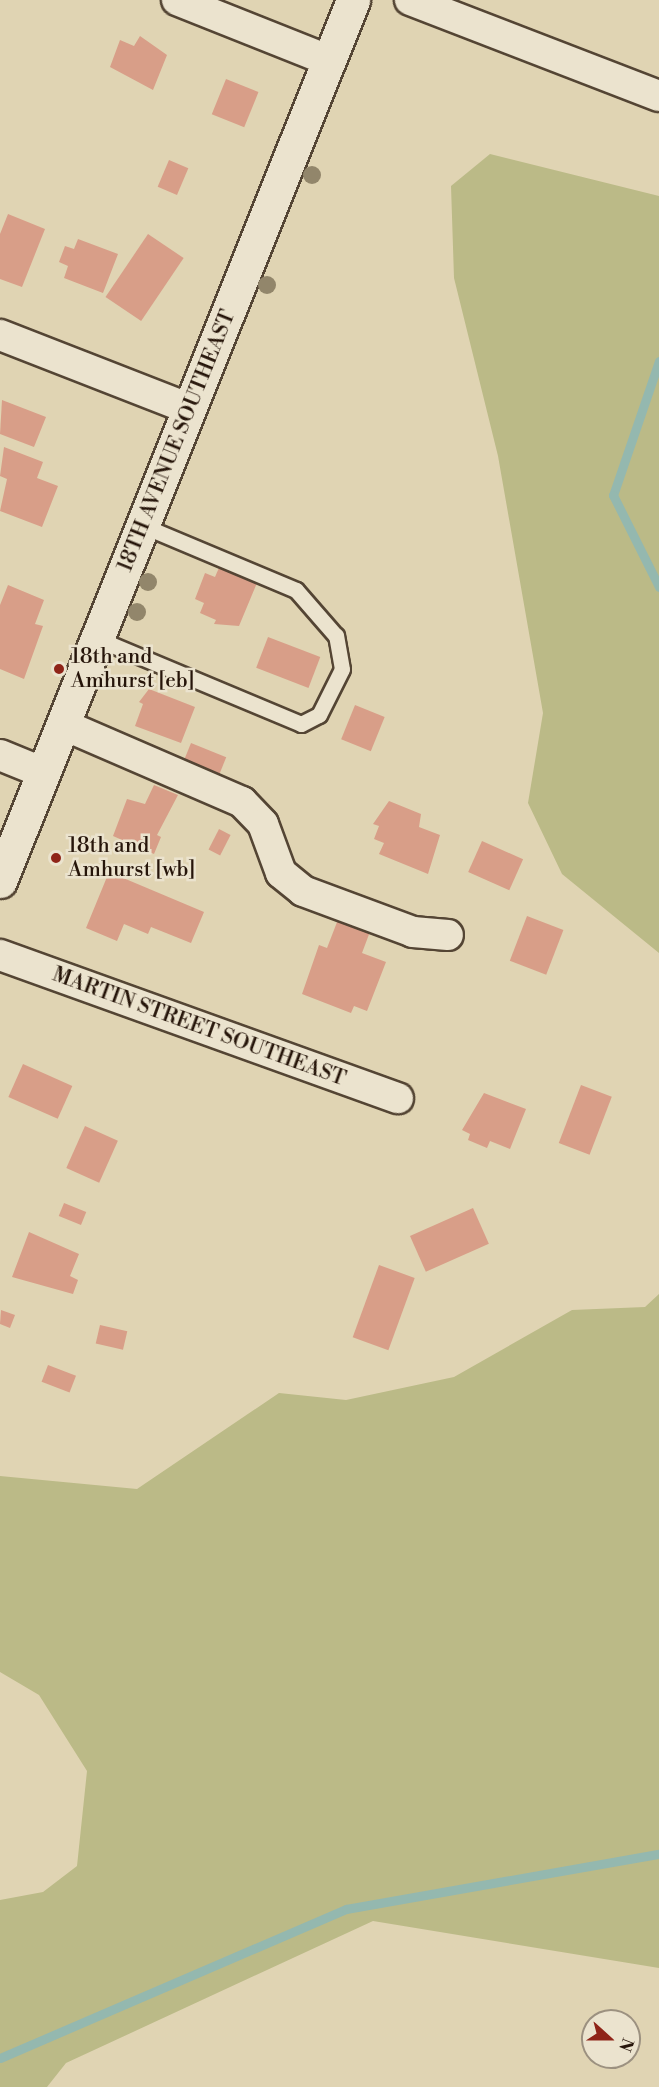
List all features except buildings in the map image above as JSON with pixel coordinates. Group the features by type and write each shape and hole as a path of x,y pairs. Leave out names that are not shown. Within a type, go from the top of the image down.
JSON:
{"street":[{"path":"177,0 328,60"},
{"name":"18TH AVENUE SOUTHEAST","path":"0,881 353,0"},
{"path":"410,0 659,96"},
{"path":"0,335 190,409"},
{"path":"64,725 242,802 262,824 281,873 303,891 413,932 448,935"},
{"path":"0,755 44,773"},
{"name":"MARTIN STREET SOUTHEAST","path":"0,955 398,1098"}],"lane":[{"path":"98,639 302,724 319,715 342,669 336,636 296,590 144,525"}],"shaded area":[{"path":"490,154 659,196 659,953 562,874 528,803 543,713 498,456 454,278 451,186"},
{"path":"659,1294 659,1968 373,1921 66,2063 47,2087 0,2087 0,1900 43,1892 77,1866 87,1771 39,1695 0,1672 0,1476 137,1489 279,1393 346,1400 454,1377 572,1310 645,1307"}],"waterway":[{"path":"659,361 613,495 659,587"},
{"path":"0,2058 346,1909 659,1854"}],"place":[{"name":"18th and Amhurst [eb]","path":"59,669"},
{"name":"18th and Amhurst [wb]","path":"56,858"}]}
